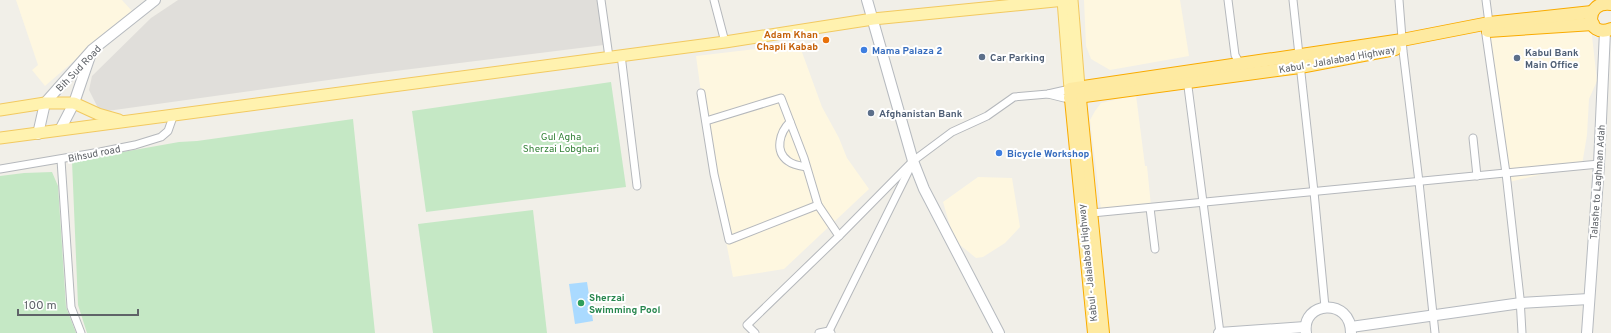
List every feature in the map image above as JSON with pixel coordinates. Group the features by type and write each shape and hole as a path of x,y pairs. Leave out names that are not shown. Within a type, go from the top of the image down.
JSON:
{"highway":[{"name":"Kabul - Jalalabad Highway","path":"1075,93 1299,61 1402,44 1603,3 1611,4"},
{"path":"1596,5 1591,16 1593,24 1597,28 1608,30"},
{"name":"Kabul - Jalalabad Highway","path":"1486,26 1593,24"},
{"name":"Kabul - Jalalabad Highway","path":"1187,77 1240,64 1299,61"},
{"name":"Kabul - Jalalabad Highway","path":"1075,93 1092,213 1104,333"},
{"name":"Kabul - Jalalabad Highway","path":"1075,93 1094,333"}],"main road":[{"name":"Bih Sud Road","path":"38,134 45,103 92,50 155,0"},
{"path":"867,0 913,161 924,189 999,333"},
{"path":"0,138 725,42 873,19 1064,0 1075,93"},
{"path":"1072,0 1075,93"},
{"name":"Talashe to Laghman Adah","path":"1587,333 1608,30"},
{"path":"60,130 74,103 92,50"},
{"path":"0,110 45,103 74,103 98,114 123,122"},
{"path":"1220,333 1305,330 1311,314 1316,310 1325,307 1334,308 1342,312 1348,318 1351,330 1521,303 1589,299"}],"street":[{"path":"601,0 609,57"},
{"path":"714,0 725,42"},
{"path":"1228,0 1235,55 1240,64"},
{"path":"1293,0 1325,307"},
{"path":"1399,0 1402,44 1419,182 1435,333"},
{"path":"1486,0 1486,26 1506,173 1521,303 1522,333"},
{"path":"621,55 638,186"},
{"path":"1187,77 1220,333"},
{"path":"701,93 714,174 729,240 818,205"},
{"path":"755,333 747,325 839,236 913,161 952,132 987,116 1014,97 1048,94 1064,98 1075,93"},
{"path":"706,121 781,98 818,205 839,236"},
{"name":"Bihsud road","path":"0,169 61,160 134,145 162,137 168,131 174,114"},
{"path":"790,122 780,135 781,152 787,161 795,165 806,167"},
{"path":"1473,138 1477,176"},
{"path":"61,160 71,307 81,333"},
{"path":"819,333 830,332 913,161"},
{"path":"1092,213 1599,164"},
{"path":"1150,208 1155,249"}],"shaded area":[{"path":"16,0 122,0 132,11 45,86 32,70 38,65"},
{"path":"178,0 597,0 604,45 371,74 100,112 89,90 92,76 151,18"},
{"path":"1084,0 1180,0 1189,56 1110,70 1091,59 1086,46"},
{"path":"1591,27 1597,81 1589,99 1587,135 1582,165 1509,182 1488,36"},
{"path":"799,44 822,107 839,138 847,158 869,189 784,269 733,277 711,165 696,56"},
{"path":"1136,95 1145,166 1147,166 1151,206 1101,210 1090,120 1101,103"},
{"path":"978,177 1012,178 1020,227 1005,243 983,257 976,258 954,240 943,202"}],"green space":[{"name":"Gul Agha Sherzai Lobghari","path":"611,82 626,187 426,212 412,111"},
{"path":"353,119 375,333 87,333 78,305 72,161 179,142 197,141"},
{"path":"52,172 58,186 66,307 76,333 0,333 0,176"},
{"path":"533,210 547,333 433,333 418,224"}],"water":[{"name":"Sherzai Swimming Pool","path":"587,282 593,321 575,324 569,284"}],"place":[{"name":"Adam Khan Chapli Kabab","path":"826,40"},
{"name":"Mama Palaza 2","path":"864,50"},
{"name":"Car Parking","path":"982,57"},
{"name":"Kabul Bank Main Office","path":"1517,58"},
{"name":"Afghanistan Bank","path":"871,113"},
{"name":"Bicycle Workshop","path":"999,153"},
{"name":"Sherzai Swimming Pool","path":"581,303"}]}
